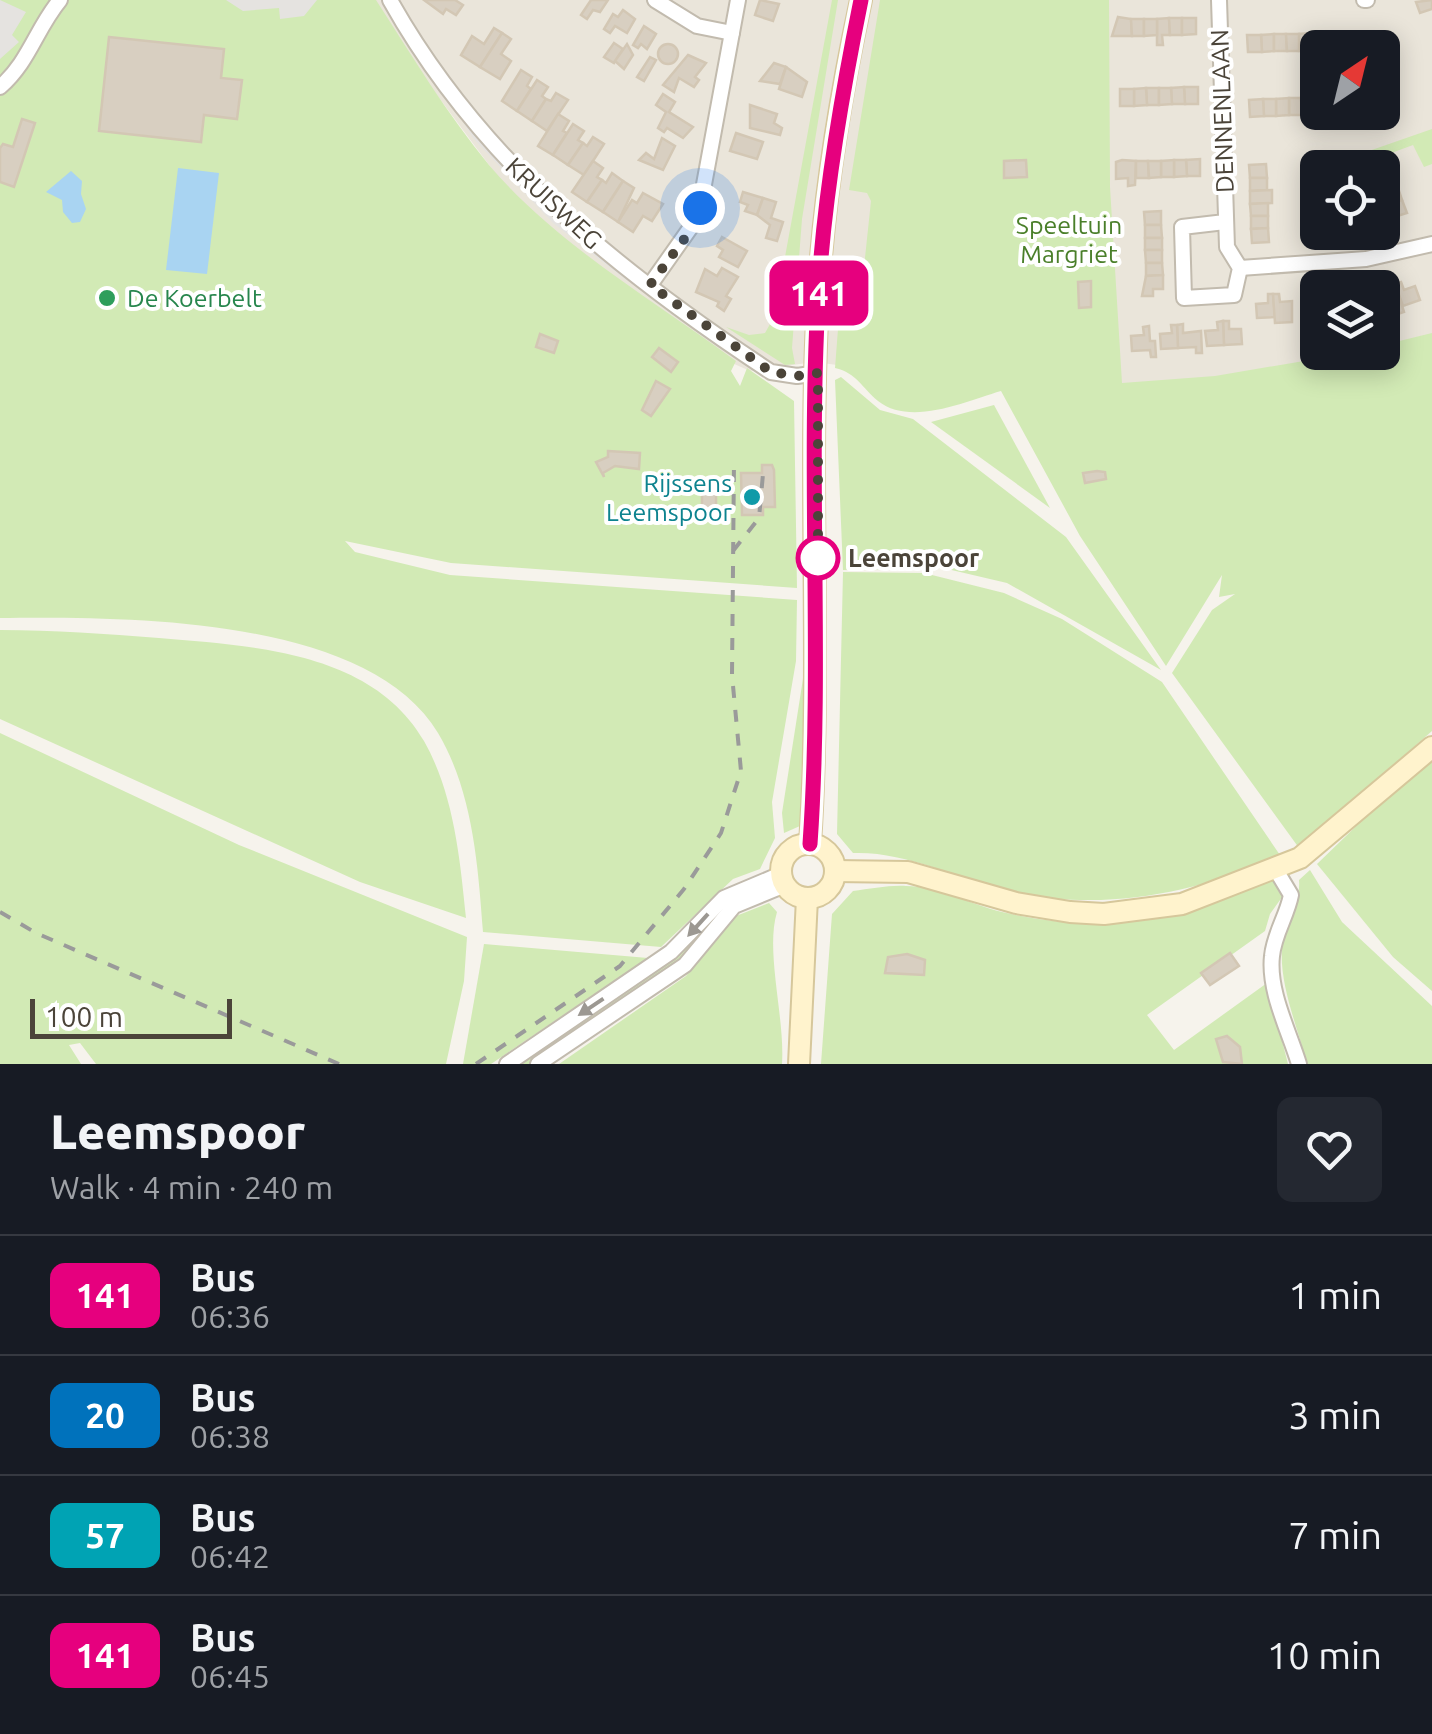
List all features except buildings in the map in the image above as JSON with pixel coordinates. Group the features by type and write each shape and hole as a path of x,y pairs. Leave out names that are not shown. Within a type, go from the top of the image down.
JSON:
{"main road":[{"path":"810,844 824,231 861,0"},
{"path":"835,871 908,872 1016,904 1104,914 1182,904 1276,870 1326,839 1432,747"},
{"path":"807,898 827,890 835,871 830,856 810,844"},
{"path":"807,898 783,880 787,855 810,844"},
{"path":"798,1064 807,898"}],"street":[{"path":"0,87 28,58 44,22 60,0"},
{"name":"KRUISWEG","path":"390,0 471,119 572,226 771,372 797,376 818,373"},
{"path":"654,0 697,26 732,33"},
{"path":"650,285 698,217 738,0"},
{"name":"DENNENLAAN","path":"1219,0 1225,222 1230,256 1240,268 1234,295 1184,298 1182,227 1225,222"},
{"path":"1240,268 1366,259 1432,244"},
{"path":"1276,870 1290,895 1271,960 1299,1064"},
{"path":"507,1064 672,952 724,898 783,880"},
{"path":"538,1064 658,987 695,955 734,906 783,880"}],"shaded area":[{"path":"0,0 26,12 12,35 19,42 0,59"},
{"path":"226,0 317,0 304,16 280,19 279,8 243,11"},
{"path":"366,0 1432,0 1432,340 1400,348 1400,270 1300,270 1300,369 1125,402 814,362 750,371 676,338 539,232"},
{"path":"450,101 475,135 556,221 632,280 626,280 553,223 473,138"}],"green space":[{"path":"0,0 376,0 459,126 515,194 606,270 736,361 731,371 740,386 747,368 794,401 797,588 451,563 345,541 355,552 450,575 797,600 796,661 772,802 775,838 760,869 733,879 661,947 483,932 472,830 450,756 438,733 404,694 357,665 301,644 239,631 111,619 0,618"},
{"path":"832,0 838,0 802,219 792,348 795,364 785,365 726,327 749,335 765,333 774,317"},
{"name":"Speeltuin Margriet","path":"880,0 1109,0 1110,187 1122,383 1215,376 1300,362 1300,370 1400,370 1400,341 1432,333 1432,731 1299,848 1172,673 1212,610 1235,594 1219,597 1222,575 1166,666 1080,536 1001,391 939,410 906,412 878,401 854,377 835,368 838,329 858,324 871,201 867,193 849,190"},
{"path":"1432,129 1432,164 1424,167 1413,145 1400,150 1372,150"},
{"path":"841,377 880,410 913,419 1066,537 1161,670 1007,583 943,568 843,570 835,380"},
{"path":"994,405 1050,508 931,422"},
{"path":"843,572 924,573 1004,593 1062,619 1162,682 1282,858 1215,881 1147,896 1078,900 1007,890 892,856 853,853 837,834"},
{"path":"0,630 159,638 270,650 342,671 374,688 401,711 434,761 454,827 466,918 360,882 0,719"},
{"path":"805,666 800,826 784,833 782,813"},
{"path":"0,733 239,845 467,937 464,981 446,1064 96,1064 80,1043 69,1045 81,1064 0,1064"},
{"path":"1432,753 1432,991 1393,957 1317,864"},
{"path":"1310,870 1342,922 1432,1006 1432,1064 1307,1064 1286,991 1282,947 1299,880"},
{"path":"1262,880 1276,881 1285,893 1270,914 1265,931 1147,1015 1174,1050 1267,983 1288,1064 821,1064 832,914 853,891 918,887 1038,919 1105,923 1166,915"},
{"path":"769,903 777,912 773,946 782,1064 559,1064 686,976 736,916"},
{"path":"726,905 677,966 535,1064 514,1064"},
{"path":"484,944 648,958 491,1064 463,1064"}],"water":[{"path":"178,168 219,173 207,274 166,270"},
{"path":"71,171 82,181 86,209 80,222 72,223 63,212 62,200 46,192"}],"railway":[{"path":"476,1064 620,966 684,889 721,833 741,771 732,675 734,461"},
{"path":"733,551 759,518 763,474"},
{"path":"0,912 36,933 339,1064"}],"bus line":[{"name":"141","path":"810,844 818,566 819,288 824,231 861,0"}],"place":[{"name":"De Koerbelt","path":"107,298"},
{"name":"Rijssens Leemspoor","path":"752,497"},
{"name":"Leemspoor","path":"818,558"}],"route":[{"path":"700,208 694,226 650,285 771,372 785,376 818,373 817,431 818,566 818,558"}]}
